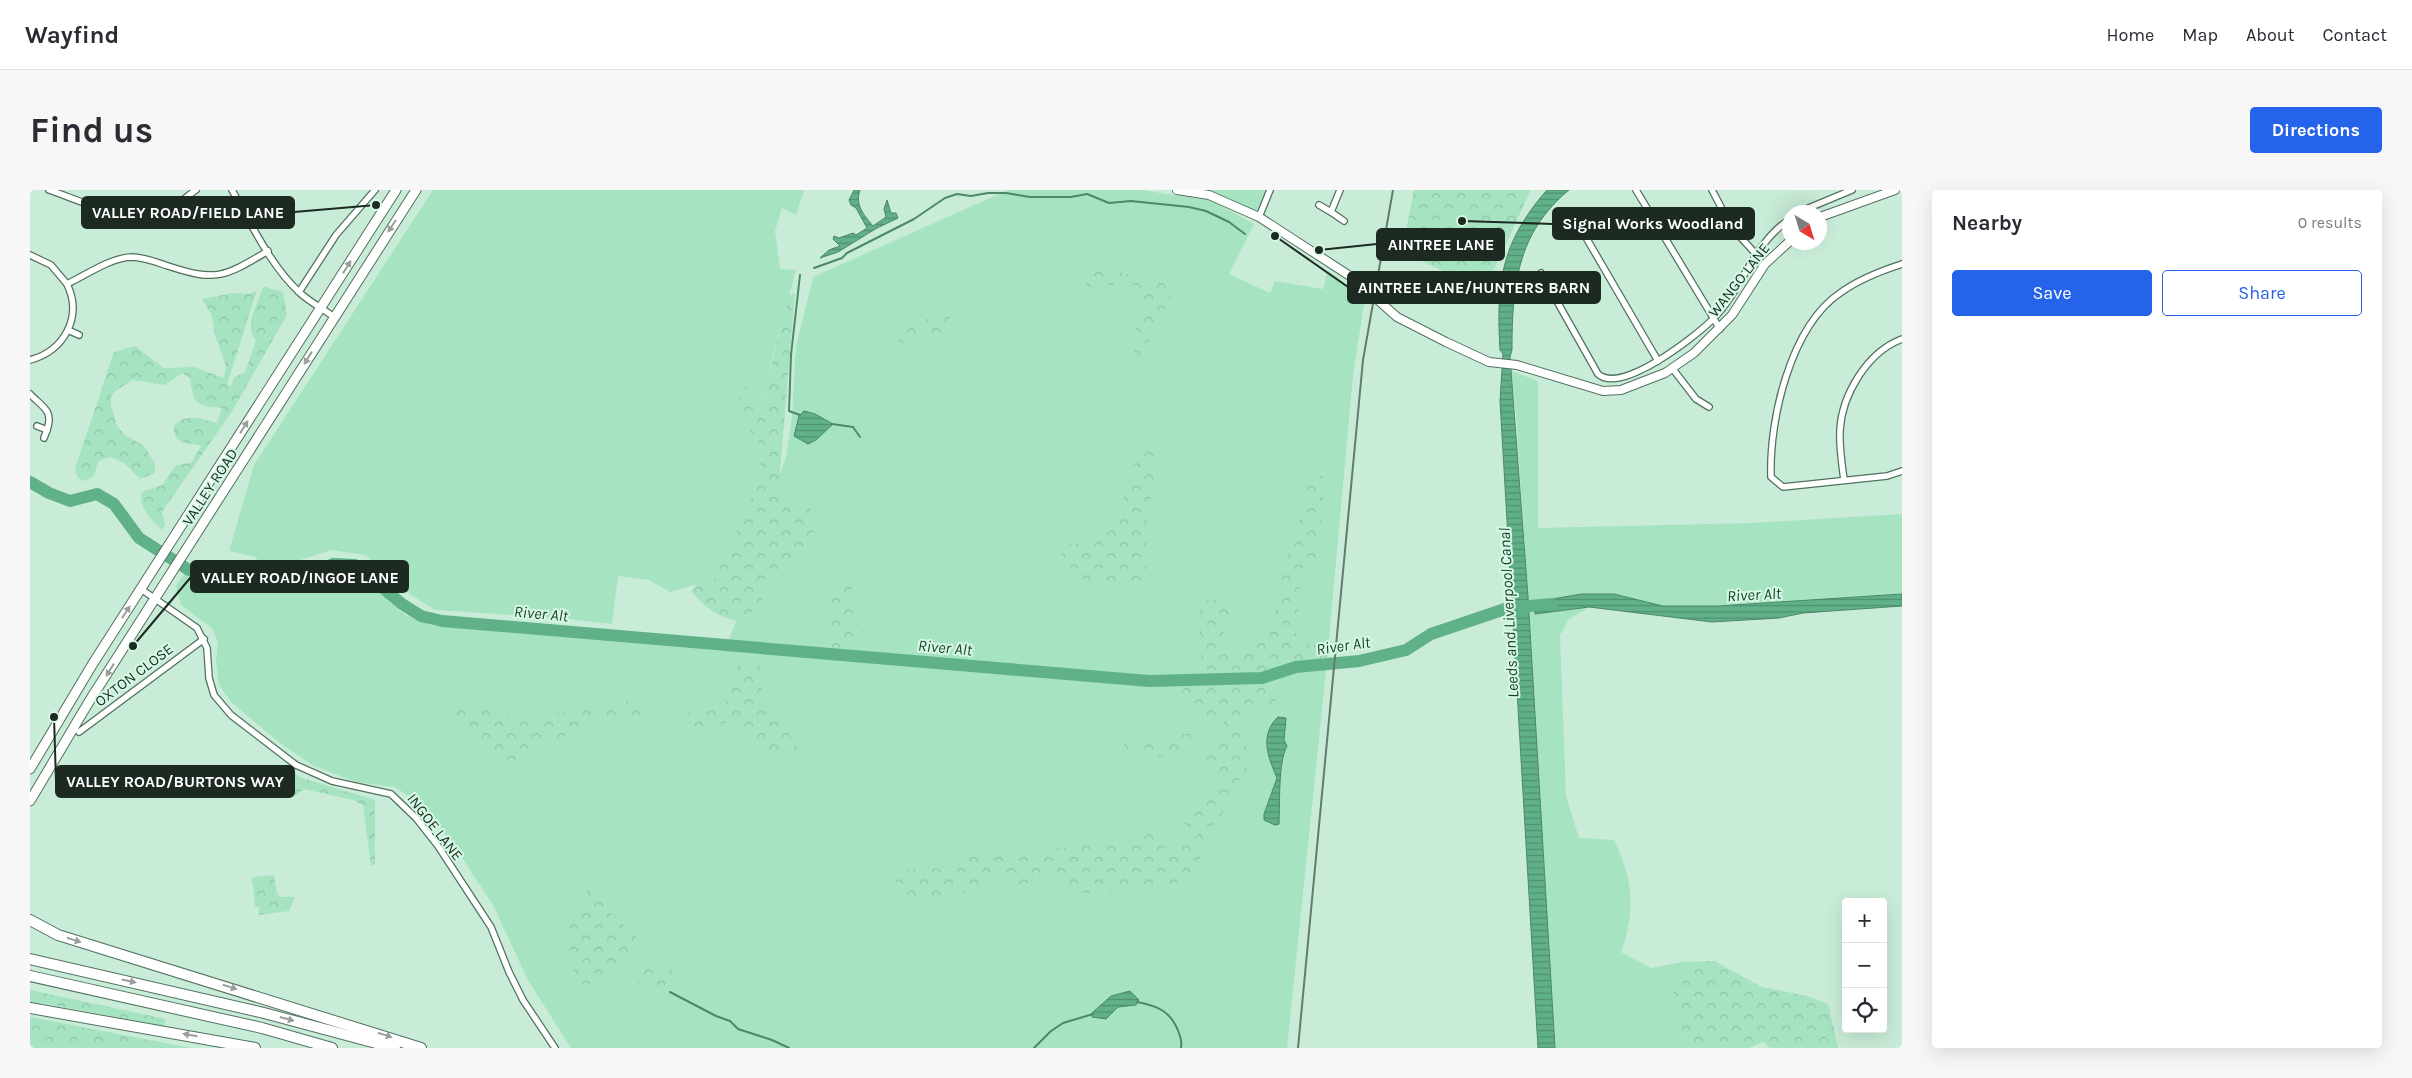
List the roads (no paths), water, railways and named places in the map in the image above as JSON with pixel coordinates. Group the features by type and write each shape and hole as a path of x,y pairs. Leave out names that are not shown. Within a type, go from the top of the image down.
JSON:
{"highway":[{"path":"30,920 58,935 421,1048"},
{"path":"30,960 264,1013 395,1048"},
{"path":"30,976 262,1028 332,1048"},
{"path":"30,1008 255,1048"}],"main road":[{"name":"VALLEY ROAD","path":"30,769 141,589 396,190"},
{"name":"VALLEY ROAD","path":"30,801 73,727 416,190"},
{"name":"WANGO LANE","path":"1176,190 1209,195 1259,217 1353,278 1399,318 1489,362 1514,365 1578,384 1612,391 1666,373 1694,352 1720,329 1732,315 1765,264 1782,248"},
{"path":"1827,214 1894,190"}],"street":[{"path":"49,190 130,217 145,219 161,214 196,190"},
{"path":"232,190 268,251 299,292 334,317"},
{"path":"299,292 336,235 375,190"},
{"path":"1259,217 1270,190"},
{"path":"1331,212 1340,190"},
{"path":"1636,190 1720,329"},
{"path":"1712,190 1732,228 1755,253"},
{"path":"1814,205 1843,191 1852,190"},
{"path":"1319,205 1344,221"},
{"path":"1577,222 1658,361"},
{"name":"WANGO LANE","path":"1542,273 1598,374 1610,380 1630,374 1658,361 1714,318 1755,253 1782,223"},
{"path":"67,284 112,263 130,257 146,259 196,275 221,276 268,251"},
{"path":"30,256 51,265 67,284 74,307 68,330 51,350 30,360"},
{"path":"1902,264 1875,272 1838,293 1816,315 1785,378 1776,414 1770,453 1771,477 1784,487 1887,476 1902,472"},
{"path":"68,330 79,335"},
{"path":"1844,480 1840,431 1844,408 1854,385 1870,360 1894,342 1902,339"},
{"path":"1672,368 1696,400 1709,407"},
{"path":"30,394 49,412 50,420 44,438"},
{"path":"36,426 47,430"},
{"name":"INGOE LANE","path":"141,589 186,618 197,628 204,639 214,695 231,715 296,765 332,781 391,794 416,818 438,846 491,927 509,972 554,1048"},
{"name":"OXTON CLOSE","path":"79,732 204,639"}],"waterway":[{"path":"814,268 842,258 847,253 914,219 945,198 957,194 971,196 988,193 1006,193 1030,197 1071,197 1087,194 1109,203 1131,201 1189,207 1206,211 1229,222 1245,234"},
{"path":"800,275 791,355 789,411 800,415"},
{"path":"832,424 853,427 860,437"},
{"name":"River Alt","path":"30,482 49,493 70,501 97,494 114,504 139,538 189,570 268,580 304,581 333,564 355,565 402,604 421,616 442,621 1149,681 1262,678 1296,667 1359,661 1406,650 1431,634 1508,608 1552,604"},
{"path":"670,992 716,1016 730,1021 738,1029 772,1040 789,1048"},
{"path":"1137,1002 1151,1005 1163,1011 1172,1019 1179,1033 1181,1048"},
{"path":"1034,1048 1051,1031 1063,1023 1093,1014"}],"railway":[{"path":"1298,1048 1363,360 1393,190"}],"place":[{"name":"VALLEY ROAD/FIELD LANE","path":"376,205"},
{"name":"Signal Works Woodland","path":"1462,221"},
{"name":"AINTREE LANE/HUNTERS BARN","path":"1275,236"},
{"name":"AINTREE LANE","path":"1319,250"},
{"name":"VALLEY ROAD/INGOE LANE","path":"133,646"},
{"name":"VALLEY ROAD/BURTONS WAY","path":"54,717"}],"water label":[{"name":"Leeds and Liverpool Canal","path":"1508,613"}]}
